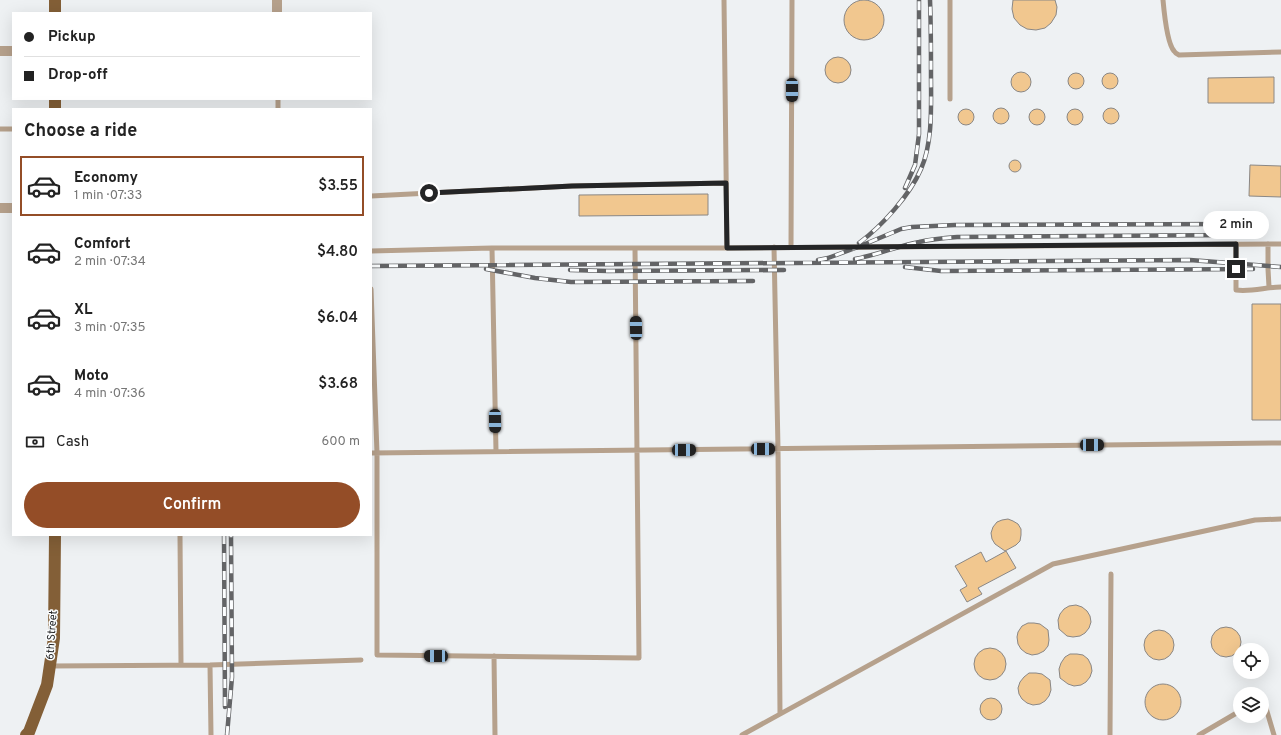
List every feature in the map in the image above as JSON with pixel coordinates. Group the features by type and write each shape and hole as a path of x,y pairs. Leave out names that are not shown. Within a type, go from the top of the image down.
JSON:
{"main road":[{"path":"55,0 55,12"},
{"name":"6th Street","path":"28,734 47,685 54,638 55,536"}],"street":[{"path":"277,0 277,12"},
{"path":"0,51 12,51"},
{"path":"0,208 12,208"}],"lane":[{"path":"724,0 727,248"},
{"path":"791,247 792,0"},
{"path":"950,0 950,99"},
{"path":"1163,0 1164,16 1171,47 1174,52 1179,55 1281,52"},
{"path":"0,129 12,129"},
{"path":"372,196 572,186 726,183"},
{"path":"1236,244 1236,290 1247,291 1270,287 1281,287"},
{"path":"1268,244 1270,287"},
{"path":"372,251 492,248 1281,244"},
{"path":"774,247 778,449 780,714"},
{"path":"492,248 496,451"},
{"path":"372,344 377,655 639,658 635,248"},
{"path":"374,453 1281,443"},
{"path":"742,735 1053,564 1255,520 1281,519"},
{"path":"180,536 181,665"},
{"path":"1110,735 1111,574"},
{"path":"494,656 495,735"},
{"path":"50,666 210,665 361,660"},
{"path":"210,665 211,735"},
{"path":"1199,735 1233,715"},
{"path":"1269,718 1274,735"}],"building":[{"path":"868,0 875,3 881,9 884,20 883,28 875,37 868,40 860,40 853,37 845,28 844,16 847,9 856,1"},
{"path":"1013,0 1055,0 1057,7 1056,15 1051,23 1045,28 1036,30 1027,29 1020,25 1014,18 1012,9"},
{"path":"838,57 847,61 851,70 847,79 838,83 829,79 825,70 829,61"},
{"path":"1021,72 1028,75 1031,82 1028,89 1021,92 1014,89 1011,82 1014,75"},
{"path":"1076,73 1082,75 1084,81 1082,87 1076,89 1070,87 1068,81 1070,75"},
{"path":"1110,73 1116,75 1118,81 1116,87 1110,89 1104,87 1102,81 1104,75"},
{"path":"1274,77 1274,103 1208,103 1208,78"},
{"path":"1001,108 1008,113 1009,116 1004,123 1001,124 994,119 993,116 998,109"},
{"path":"1111,108 1117,110 1119,116 1117,122 1111,124 1105,122 1103,116 1105,110"},
{"path":"966,109 973,114 974,117 969,124 966,125 959,120 958,117 963,110"},
{"path":"1037,109 1044,114 1045,117 1040,124 1037,125 1030,120 1029,117 1034,110"},
{"path":"1075,109 1081,111 1083,117 1081,123 1075,125 1069,123 1067,117 1069,111"},
{"path":"1015,160 1019,162 1021,166 1019,170 1015,172 1011,170 1009,166 1011,162"},
{"path":"1250,165 1281,166 1281,197 1249,196"},
{"path":"708,194 708,215 579,216 579,195"},
{"path":"1252,304 1281,304 1281,420 1252,420"},
{"path":"1008,519 1018,524 1021,529 1021,535 1020,541 1016,545 1005,551 995,544 991,533 997,522"},
{"path":"1006,551 1016,568 978,588 982,594 967,602 960,590 967,586 955,566 981,552 986,562"},
{"path":"1076,605 1087,611 1091,622 1089,628 1080,636 1067,636 1059,629 1058,620 1064,609 1069,606"},
{"path":"1028,623 1040,624 1048,630 1048,646 1044,651 1038,654 1032,655 1026,653 1018,644 1018,632 1022,626"},
{"path":"1220,628 1232,628 1237,631 1240,636 1241,643 1233,643 1232,656 1220,656 1215,653 1212,648 1212,636 1215,631"},
{"path":"1159,630 1170,634 1174,645 1170,656 1159,660 1148,656 1144,645 1148,634"},
{"path":"987,648 993,648 1003,655 1006,664 1005,670 999,677 993,680 987,680 977,673 974,667 974,661 981,651"},
{"path":"1070,654 1083,655 1088,659 1091,665 1092,671 1090,677 1081,685 1074,686 1068,684 1060,678 1059,669 1061,663 1065,657"},
{"path":"1029,673 1042,674 1050,680 1051,690 1049,696 1040,704 1033,705 1027,703 1019,694 1018,688 1020,682"},
{"path":"1167,684 1176,689 1180,695 1180,709 1176,715 1167,720 1159,720 1150,715 1146,709 1145,698 1150,689 1156,685"},
{"path":"987,698 995,698 1002,705 1002,713 995,720 987,720 980,713 980,705"}],"railway":[{"path":"905,188 915,165 919,134 919,0"},
{"path":"859,243 877,228 903,199 916,179 925,158 928,147 931,111 930,0"},
{"path":"818,260 858,247 901,229 912,227 955,225 1235,224"},
{"path":"855,259 919,242 957,237 1235,235"},
{"path":"372,266 1190,260 1281,267"},
{"path":"905,267 941,271 1253,269"},
{"path":"486,269 535,278 571,282 753,281"},
{"path":"570,270 784,270"},
{"path":"224,536 225,707"},
{"path":"227,735 232,677 231,536"}],"route":[{"path":"429,193 572,186 726,183 727,248 1236,244 1236,269"}]}
